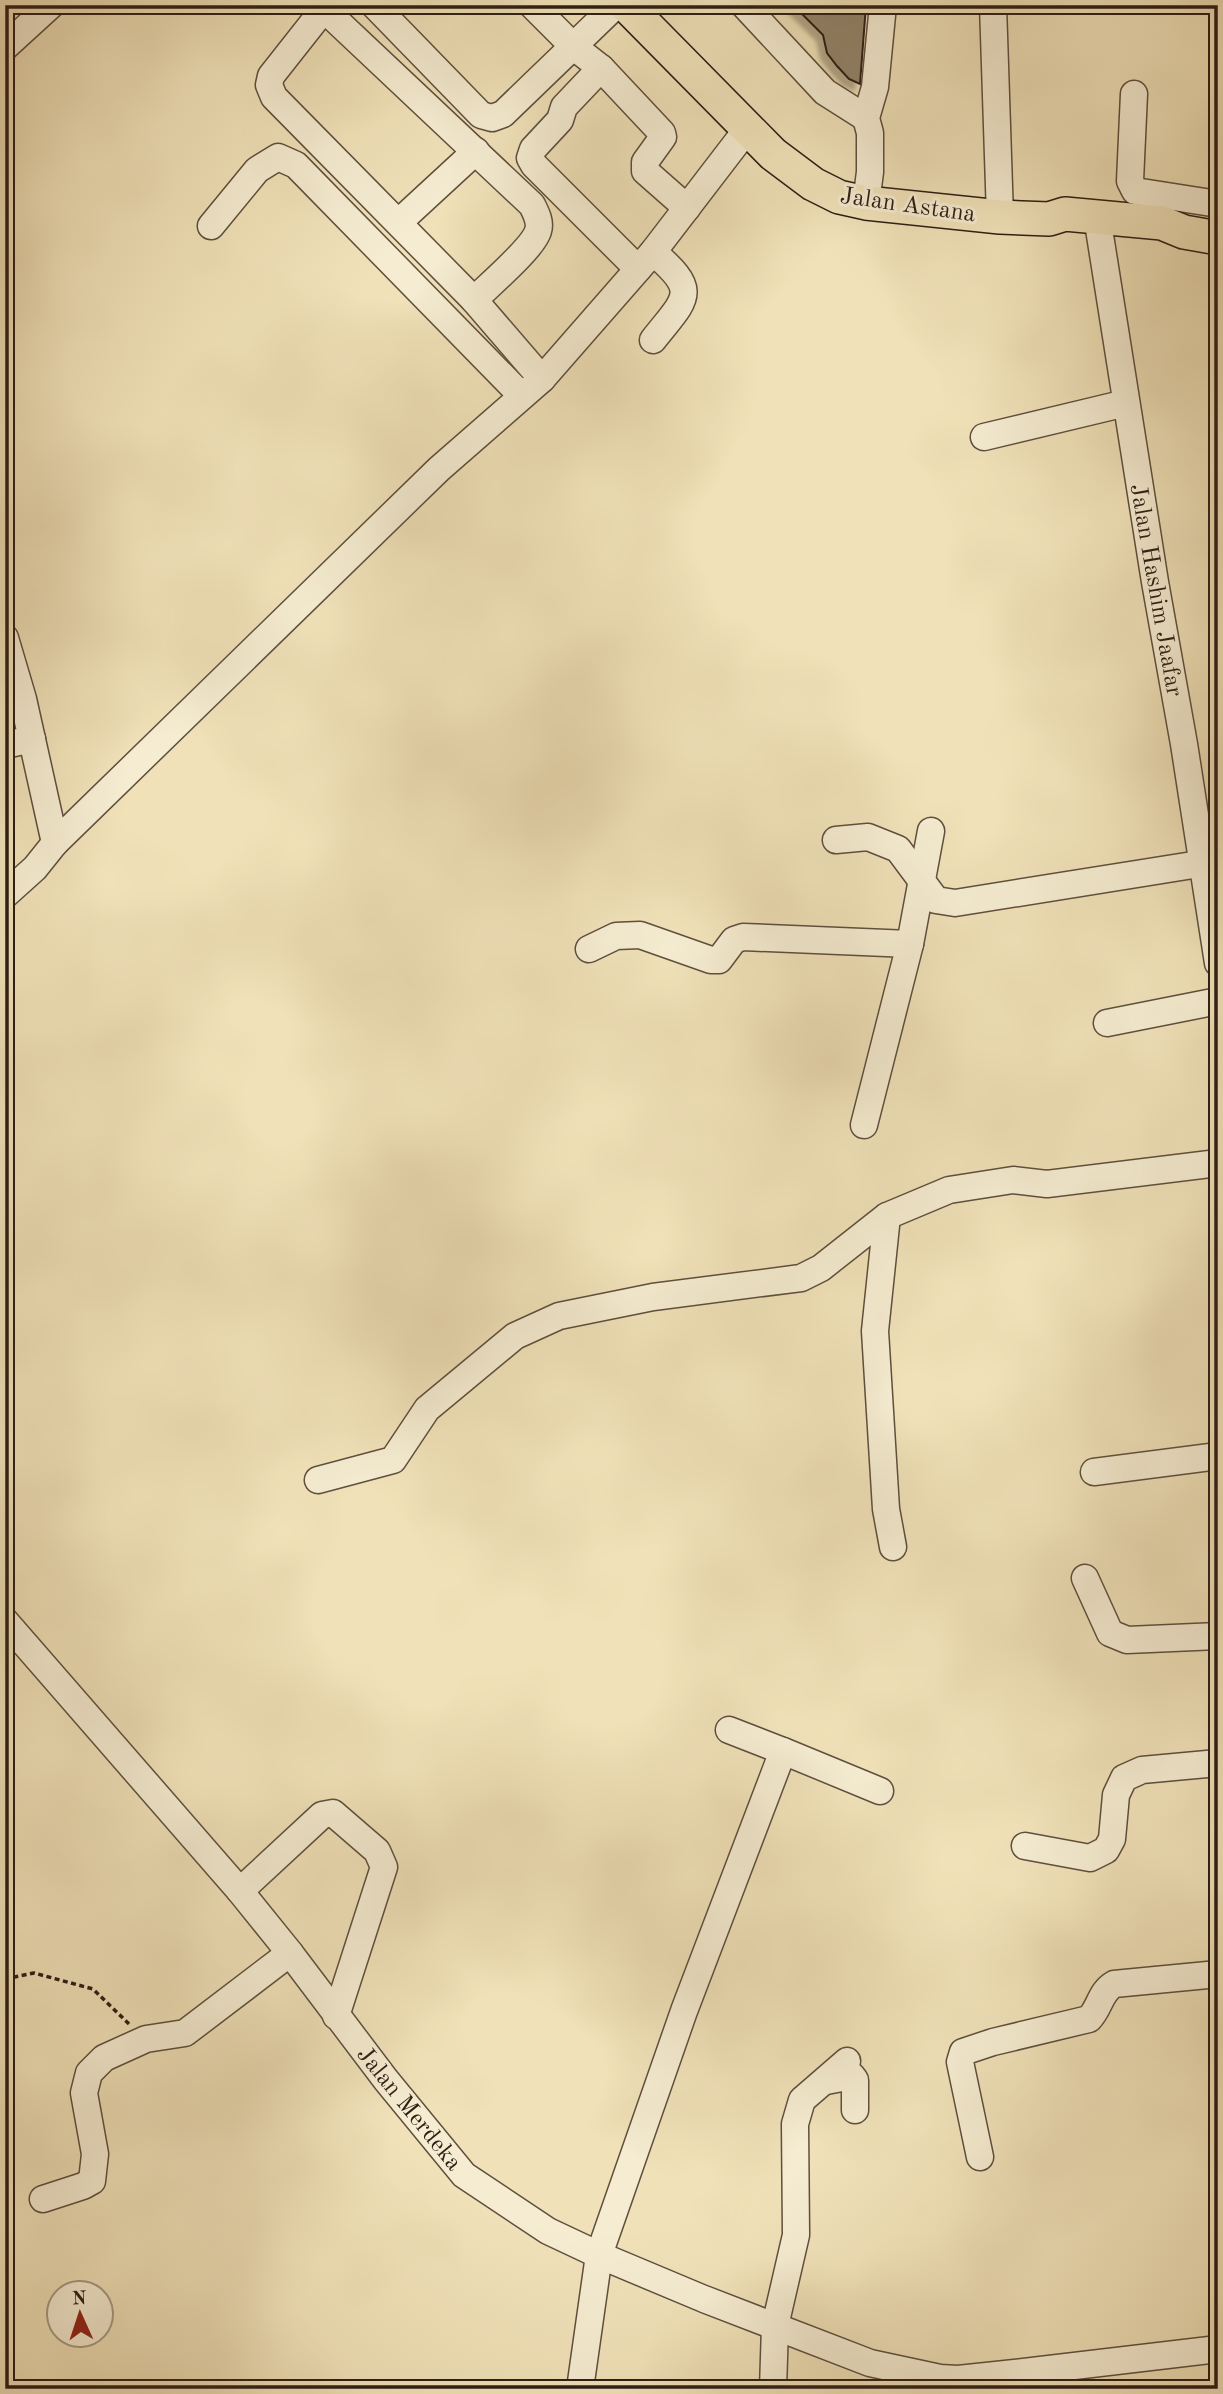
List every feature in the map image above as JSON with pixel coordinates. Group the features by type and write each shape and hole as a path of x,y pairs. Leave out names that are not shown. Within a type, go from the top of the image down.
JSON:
{"main road":[{"name":"Jalan Astana","path":"626,5 774,154 813,184 839,197 1000,217 1049,219 1065,214 1159,235 1184,232 1218,238"}],"street":[{"path":"5,47 51,5"},
{"path":"374,5 481,115 492,118 503,114 616,5"},
{"path":"532,5 574,47 601,68 663,133 663,137 645,162 645,171 687,208"},
{"path":"744,5 825,92 866,118"},
{"path":"866,202 870,172 870,133 866,118 875,87 883,5"},
{"path":"993,5 1000,217"},
{"path":"474,300 538,232 539,221 532,205 326,7 271,76 269,85 274,97 400,222 474,300 542,379"},
{"path":"601,68 564,107 560,120 533,149 530,158 534,165 646,260 673,268 685,286 685,296 653,340"},
{"path":"1134,94 1130,181 1135,191 1218,204"},
{"path":"9,888 35,867 55,843 439,469 542,379 646,260 748,128"},
{"path":"400,222 475,151"},
{"path":"211,226 257,170 278,157 296,165 522,396"},
{"name":"Jalan Hashim Jaafar","path":"1099,223 1126,403 1210,862 1218,961"},
{"path":"984,437 1126,403"},
{"path":"6,642 32,739 55,843"},
{"path":"5,745 32,739"},
{"path":"864,1125 910,944 931,831"},
{"path":"836,840 868,837 898,849 936,900 956,903 1210,862"},
{"path":"589,949 616,936 640,935 711,960 719,960 734,940 743,937 910,944"},
{"path":"1107,1023 1218,1001"},
{"path":"318,1480 393,1460 427,1409 515,1336 559,1316 653,1297 800,1278 821,1268 887,1216 949,1190 1013,1180 1047,1184 1218,1163"},
{"path":"887,1216 874,1331 886,1509 893,1547"},
{"path":"1094,1472 1218,1456"},
{"path":"1085,1578 1110,1633 1118,1637 1127,1640 1218,1636"},
{"name":"Jalan Merdeka","path":"5,1622 240,1891 464,2175 548,2231 599,2255 870,2363 940,2378 1019,2373 1218,2349"},
{"path":"729,1730 880,1791"},
{"path":"580,2389 599,2255 684,2011 783,1751"},
{"path":"1025,1846 1090,1858 1106,1850 1112,1839 1116,1795 1124,1778 1142,1770 1218,1763"},
{"path":"240,1891 322,1815 332,1813 377,1851 384,1867 336,2016"},
{"path":"43,2199 92,2181 95,2154 84,2093 89,2073 104,2058 146,2039 185,2033 290,1953"},
{"path":"981,2157 960,2062 963,2052 1089,2019 1096,2012 1106,1988 1114,1984 1218,1974"},
{"path":"773,2389 775,2326 796,2235 794,2124 802,2100 847,2061"},
{"path":"825,2081 852,2076 855,2080 855,2110"}],"path":[{"path":"5,1979 33,1973 93,1989 146,2039"}],"building":[{"path":"793,5 866,5 860,84 849,79 837,66 827,53 823,35"}]}
